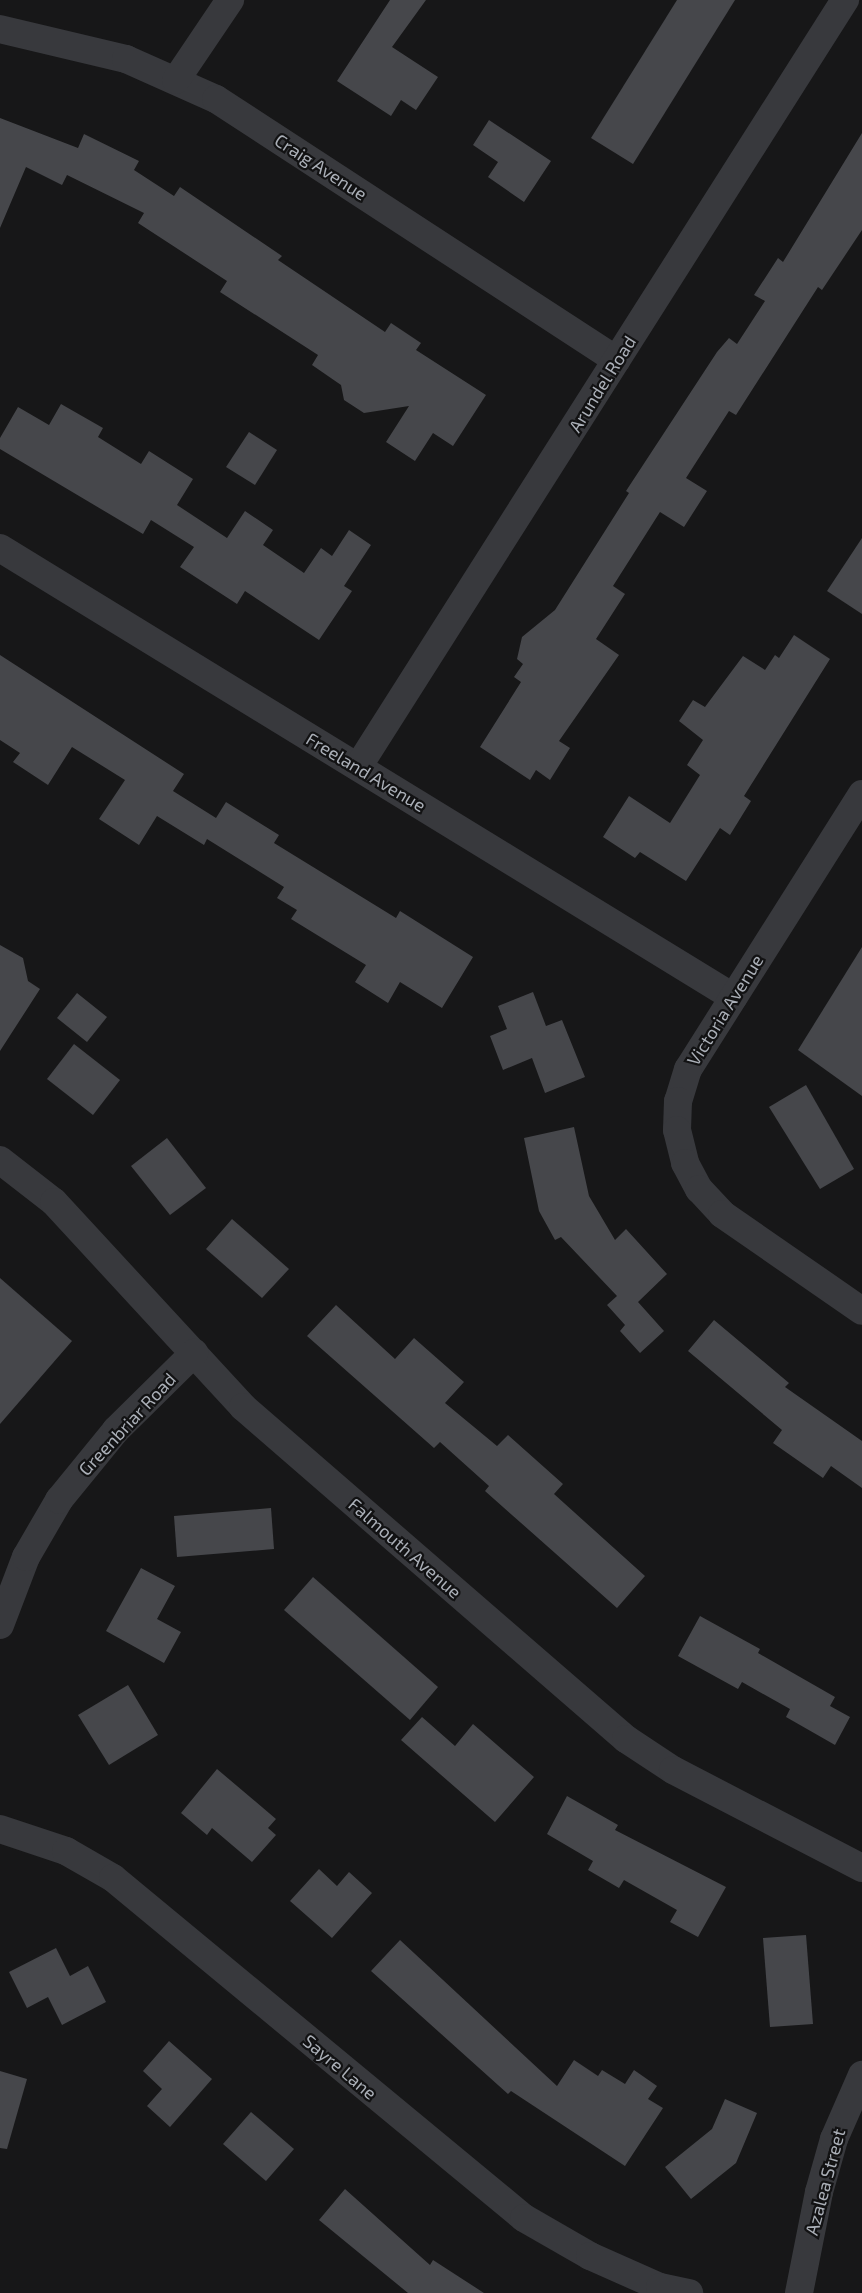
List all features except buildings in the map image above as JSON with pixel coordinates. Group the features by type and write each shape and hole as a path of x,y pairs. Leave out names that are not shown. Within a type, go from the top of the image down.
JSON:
{"street":[{"path":"176,80 230,0"},
{"name":"Arundel Road","path":"358,767 845,0"},
{"name":"Craig Avenue","path":"0,29 116,56 216,99 616,360"},
{"name":"Freeland Avenue","path":"0,548 733,997"},
{"name":"Victoria Avenue","path":"862,794 688,1069 678,1101 678,1130 685,1163 699,1189 722,1214 862,1311"},
{"name":"Falmouth Avenue","path":"0,1160 54,1202 243,1407 626,1739 673,1770 862,1868"},
{"name":"Greenbriar Road","path":"0,1625 26,1557 59,1500 108,1438 194,1353"},
{"name":"Sayre Lane","path":"0,1829 66,1851 113,1878 524,2218 590,2256 660,2287 689,2293"},
{"name":"Azalea Street","path":"799,2293 819,2192 834,2139 862,2075"}]}
